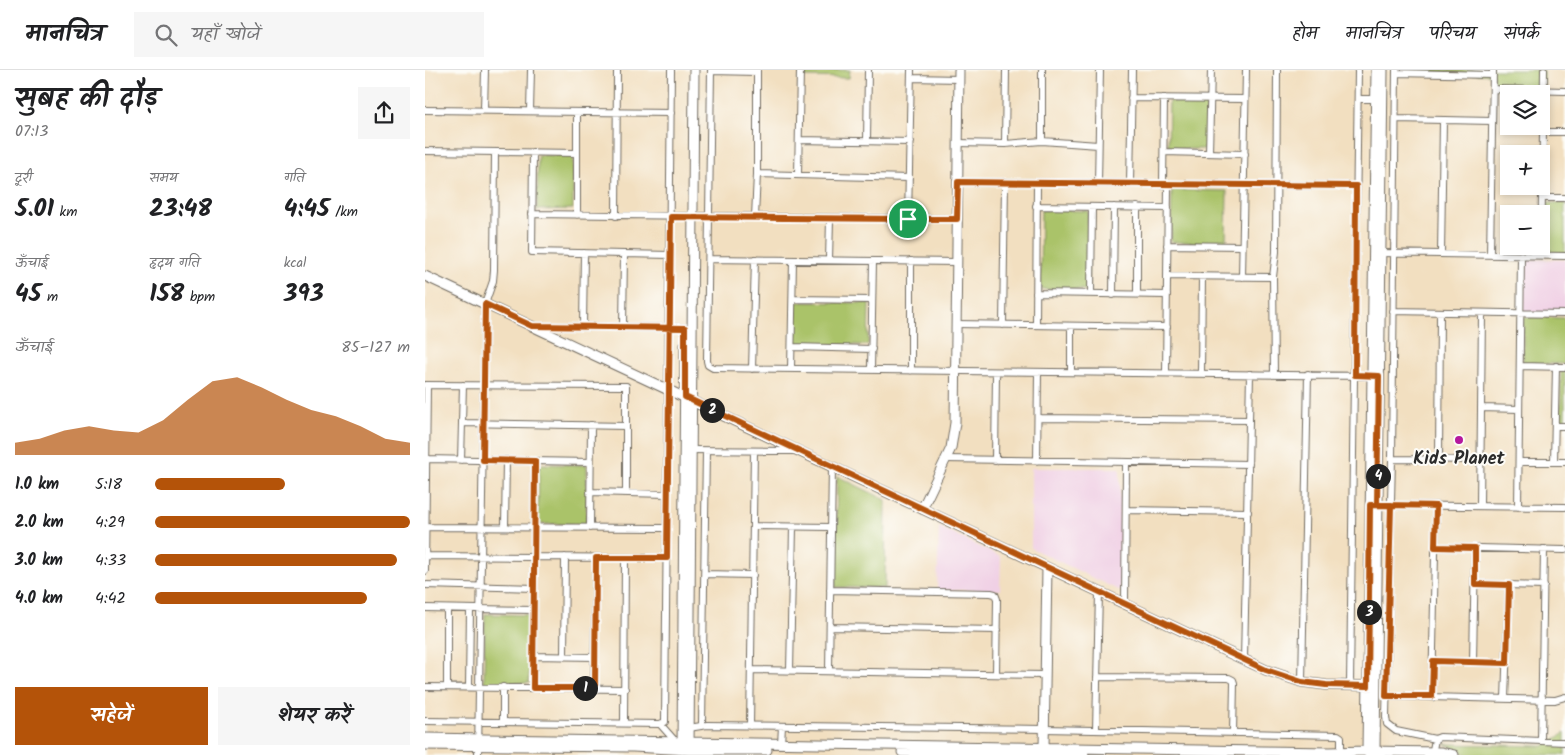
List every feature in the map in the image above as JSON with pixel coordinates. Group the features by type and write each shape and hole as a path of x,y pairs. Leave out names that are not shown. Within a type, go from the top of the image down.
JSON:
{"street":[{"path":"484,110 485,70"},
{"path":"530,110 531,70"},
{"path":"616,216 617,70"},
{"path":"425,722 660,724 665,722 671,70"},
{"path":"688,70 690,217"},
{"path":"682,747 694,70"},
{"path":"799,175 800,70"},
{"path":"867,141 868,70"},
{"path":"908,219 911,70"},
{"path":"1005,144 1006,70"},
{"path":"1042,70 1042,141"},
{"path":"1098,184 1100,70"},
{"path":"1130,184 1132,70"},
{"path":"1209,153 1211,70"},
{"path":"1242,277 1246,70"},
{"path":"1274,374 1273,277 1276,252 1277,70"},
{"path":"1350,685 1358,70"},
{"path":"1371,753 1377,253 1376,70"},
{"path":"1377,253 1383,70"},
{"path":"1544,70 1544,85"},
{"path":"755,217 757,71 711,71 707,361 708,366 713,368 1376,376"},
{"path":"1490,255 1493,72 1396,71 1387,724 1390,728 1408,735 1435,739 1565,742"},
{"path":"911,78 959,75 954,436 946,459 922,509"},
{"path":"1493,89 1500,89"},
{"path":"1550,90 1565,90"},
{"path":"1131,98 1245,99"},
{"path":"1164,98 1165,185 1168,208 1166,373"},
{"path":"1358,99 1375,99"},
{"path":"425,110 671,113"},
{"path":"577,112 577,215"},
{"path":"1396,119 1492,121"},
{"path":"1441,254 1443,120"},
{"path":"1550,132 1565,132"},
{"path":"1541,256 1543,135"},
{"path":"799,140 910,142"},
{"path":"958,143 1005,144 1042,141 1098,144"},
{"path":"425,151 577,153"},
{"path":"478,746 485,304 495,270 495,152"},
{"path":"533,152 532,252 670,255"},
{"path":"1164,152 1245,154"},
{"path":"757,174 909,178"},
{"path":"958,182 1356,186"},
{"path":"1003,325 1005,182"},
{"path":"1036,325 1037,183"},
{"path":"1542,198 1565,198"},
{"path":"1036,206 1168,208"},
{"path":"1091,294 1092,207"},
{"path":"1113,207 1113,295"},
{"path":"1137,207 1137,294"},
{"path":"532,214 957,219"},
{"path":"829,260 830,218"},
{"path":"1167,245 1243,246"},
{"path":"583,327 584,253"},
{"path":"1377,253 1500,255"},
{"path":"623,327 624,254"},
{"path":"1518,507 1521,255 1565,256"},
{"path":"709,259 957,262"},
{"path":"752,369 755,260"},
{"path":"791,369 793,260"},
{"path":"871,370 873,261"},
{"path":"911,261 911,371"},
{"path":"425,276 1266,670 1302,682 1372,686"},
{"path":"1167,276 1273,277"},
{"path":"1201,374 1202,276"},
{"path":"1036,293 1167,295"},
{"path":"793,299 872,300"},
{"path":"1393,311 1565,314"},
{"path":"1439,460 1440,312"},
{"path":"1480,506 1482,313"},
{"path":"956,324 1167,327"},
{"path":"532,326 688,328"},
{"path":"1071,326 1071,372"},
{"path":"792,347 872,349"},
{"path":"1520,366 1565,367"},
{"path":"1555,462 1556,366"},
{"path":"995,461 996,372"},
{"path":"1037,462 1038,372"},
{"path":"1244,660 1250,374"},
{"path":"1302,682 1308,374"},
{"path":"425,571 426,385 626,386 628,389 626,493"},
{"path":"461,460 463,385"},
{"path":"1481,408 1519,408"},
{"path":"1038,418 1249,420"},
{"path":"462,423 626,426"},
{"path":"590,528 591,425"},
{"path":"1555,426 1565,426"},
{"path":"682,747 689,728 691,450 687,440"},
{"path":"691,450 799,451"},
{"path":"702,725 706,451"},
{"path":"750,726 755,451"},
{"path":"427,459 590,462"},
{"path":"946,459 1249,464"},
{"path":"1392,459 1480,460"},
{"path":"505,527 506,460"},
{"path":"533,688 535,461"},
{"path":"1125,604 1126,462"},
{"path":"1519,462 1565,462"},
{"path":"829,670 832,466"},
{"path":"590,492 667,494"},
{"path":"1374,505 1565,507"},
{"path":"1432,696 1436,506"},
{"path":"1126,510 1248,512"},
{"path":"753,526 831,527"},
{"path":"425,527 667,528"},
{"path":"790,670 793,527"},
{"path":"1435,547 1565,550"},
{"path":"1473,662 1475,548"},
{"path":"1541,741 1544,549"},
{"path":"425,556 667,558"},
{"path":"564,657 565,557"},
{"path":"595,688 596,558"},
{"path":"625,558 625,723"},
{"path":"1044,748 1047,568"},
{"path":"705,574 753,575"},
{"path":"1475,584 1544,586"},
{"path":"1505,699 1509,585"},
{"path":"425,586 534,588"},
{"path":"830,590 995,594 997,599 996,674"},
{"path":"1096,730 1099,592"},
{"path":"425,608 534,610"},
{"path":"447,608 447,687"},
{"path":"469,687 470,609"},
{"path":"830,627 997,630"},
{"path":"533,656 595,657"},
{"path":"1433,661 1507,663"},
{"path":"751,670 1045,674"},
{"path":"1097,677 1229,678 1234,683 1233,733"},
{"path":"425,687 625,689"},
{"path":"503,687 503,722"},
{"path":"1386,696 1555,700 1565,697"},
{"path":"660,724 682,747"},
{"path":"689,728 702,725 1337,735 1341,737 1341,752"},
{"path":"781,726 781,744"},
{"path":"425,738 478,746"},
{"path":"1432,754 1435,739"},
{"path":"706,749 781,744 1084,755"},
{"path":"425,745 1014,752 1044,748 1250,753 1432,754 1440,752 1454,755"}],"shaded area":[{"path":"1524,259 1565,260 1565,314 1524,313"},
{"path":"1031,468 1120,468 1120,591 1031,548"},
{"path":"939,527 1001,557 1000,590 937,590"}],"green space":[{"path":"804,70 850,70 849,78 804,77"},
{"path":"1396,70 1544,70 1544,85 1500,85 1500,89 1493,89 1493,75"},
{"path":"1169,101 1207,102 1206,149 1168,149"},
{"path":"538,155 573,156 573,209 537,210"},
{"path":"1172,190 1227,191 1226,243 1171,242"},
{"path":"1546,203 1565,203 1565,253 1550,253 1550,205 1546,205"},
{"path":"1041,210 1088,211 1088,290 1040,289"},
{"path":"796,302 869,303 868,345 796,344"},
{"path":"1523,317 1565,318 1565,364 1523,363"},
{"path":"1561,369 1565,369 1565,424 1560,424"},
{"path":"539,464 587,465 586,524 538,524"},
{"path":"837,476 886,500 885,588 835,587"},
{"path":"485,614 529,615 529,683 484,683"},
{"path":"1565,733 1565,755 1468,755 1445,744 1543,746"}],"place":[{"name":"Kids Planet","path":"1459,440"}],"route":[{"path":"908,219 671,217 669,328 669,418 667,494 667,558 596,558 595,688 533,688 535,461 483,460 485,304 532,326 552,326 669,328 685,328 685,397 1266,670 1302,682 1326,685 1368,686 1370,505 1377,505 1391,505 1436,506 1435,547 1475,548 1475,584 1509,585 1507,663 1433,661 1432,696 1386,696 1391,505 1377,505 1379,376 1355,375 1356,186 958,182 957,219 908,219"}]}
